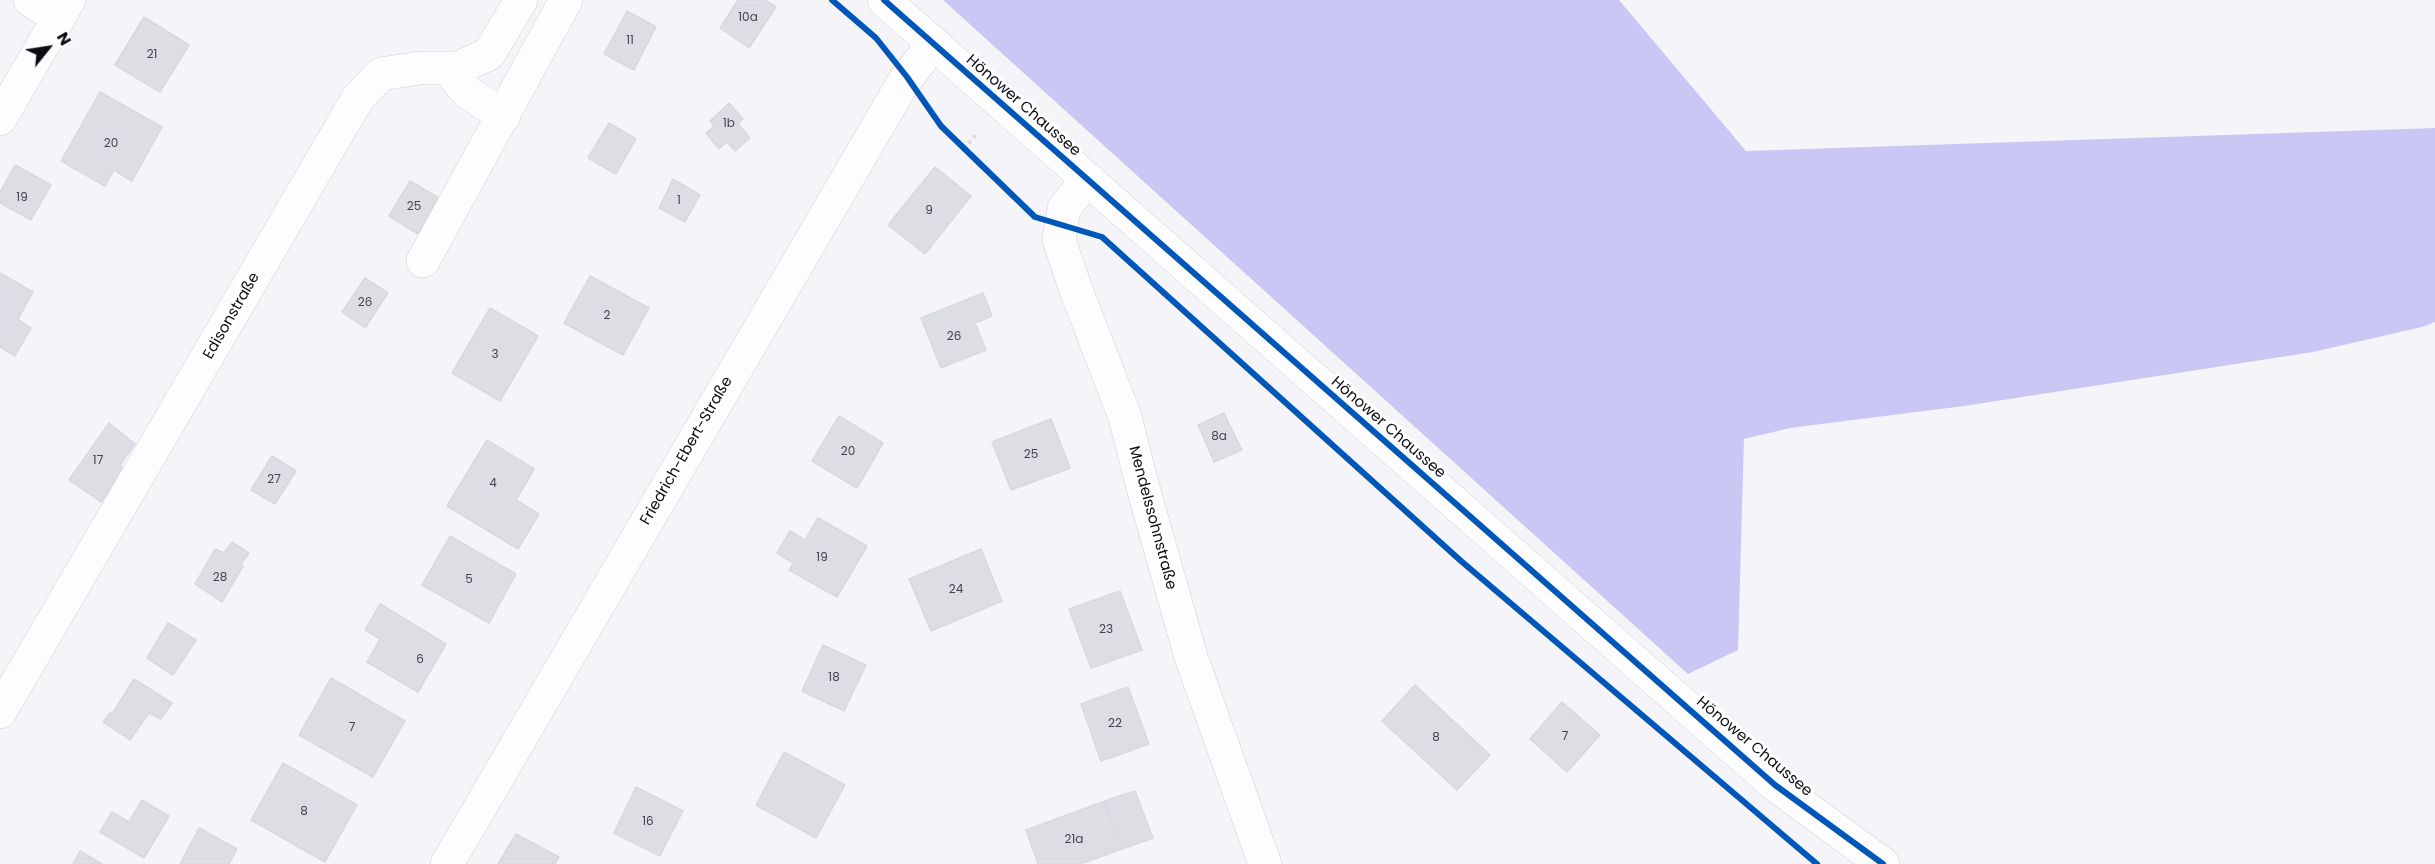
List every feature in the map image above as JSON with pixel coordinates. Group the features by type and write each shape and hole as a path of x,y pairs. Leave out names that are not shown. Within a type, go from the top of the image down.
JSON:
{"street":[{"path":"0,119 64,9 30,0"},
{"name":"Edisonstraße","path":"0,712 358,98 381,74 420,68 458,68 489,54 520,0"},
{"path":"423,261 566,0"},
{"name":"Hönower Chaussee","path":"884,0 1775,785 1884,864"},
{"name":"Friedrich-Ebert-Straße","path":"447,864 903,83 934,43"},
{"path":"458,68 456,79 468,93 504,116"},
{"name":"Mendelssohnstraße","path":"1088,179 1064,208 1059,240 1125,417 1191,657 1265,864"}],"path":[{"path":"964,149 978,132"}],"shaded area":[{"path":"943,0 1619,0 1746,151 2435,128 2435,322 2313,352 1964,406 1790,428 1744,439 1738,650 1688,674"}],"building":[{"path":"738,0 765,0 776,7 749,48 720,28"},
{"path":"627,11 656,27 634,70 604,54"},
{"path":"144,17 189,45 160,92 115,65"},
{"path":"100,92 162,127 132,181 114,170 105,186 61,161"},
{"path":"729,103 743,119 738,124 750,138 735,151 727,142 719,149 706,133 714,126 710,121"},
{"path":"609,123 636,139 616,174 588,158"},
{"path":"15,165 51,185 31,220 0,203 0,192"},
{"path":"935,167 971,196 925,254 888,225"},
{"path":"673,179 700,195 685,222 659,208"},
{"path":"410,181 439,198 418,234 389,216"},
{"path":"0,273 33,292 18,319 31,328 15,356 0,347"},
{"path":"590,276 649,308 623,355 564,323"},
{"path":"365,278 388,293 365,328 342,312"},
{"path":"983,293 992,316 975,323 986,350 941,368 921,318"},
{"path":"490,308 538,336 500,401 452,373"},
{"path":"1224,413 1242,450 1214,462 1198,425"},
{"path":"839,416 883,443 857,488 812,461"},
{"path":"1051,419 1070,468 1011,490 992,442"},
{"path":"109,423 135,444 120,465 125,470 101,502 69,480"},
{"path":"487,440 534,469 516,500 539,514 518,549 447,506"},
{"path":"272,456 296,471 275,504 251,490"},
{"path":"818,518 867,546 837,597 789,570 793,563 777,553 790,531 805,540"},
{"path":"450,536 516,574 489,623 422,585"},
{"path":"232,542 249,553 222,602 195,584 215,549 224,553"},
{"path":"981,549 1002,601 931,631 909,579"},
{"path":"1120,591 1142,650 1091,668 1069,609"},
{"path":"380,604 446,644 418,692 367,662 380,639 365,630"},
{"path":"168,623 196,640 173,675 147,658"},
{"path":"823,645 866,665 844,711 802,691"},
{"path":"331,678 405,721 373,777 299,735"},
{"path":"134,679 172,703 161,719 149,713 130,740 103,722 110,713 112,714"},
{"path":"1415,685 1490,755 1457,790 1382,721"},
{"path":"1128,687 1149,744 1101,761 1081,704"},
{"path":"1562,702 1600,735 1567,772 1530,739"},
{"path":"784,752 845,785 816,838 756,805"},
{"path":"283,763 357,805 325,862 251,820"},
{"path":"636,787 683,811 660,856 614,833"},
{"path":"1135,791 1153,838 1122,849 1105,801"},
{"path":"142,800 169,816 144,858 100,832 112,812 129,822"},
{"path":"1105,801 1122,849 1080,864 1038,864 1026,830"},
{"path":"199,828 237,849 229,864 180,864"},
{"path":"516,834 559,857 555,864 498,864"},
{"path":"80,851 102,864 73,864"}],"cycle path":[{"path":"832,0 876,38 941,126 1035,217 1102,237 1461,561 1817,864"},
{"path":"884,0 1775,785 1883,864"}]}
